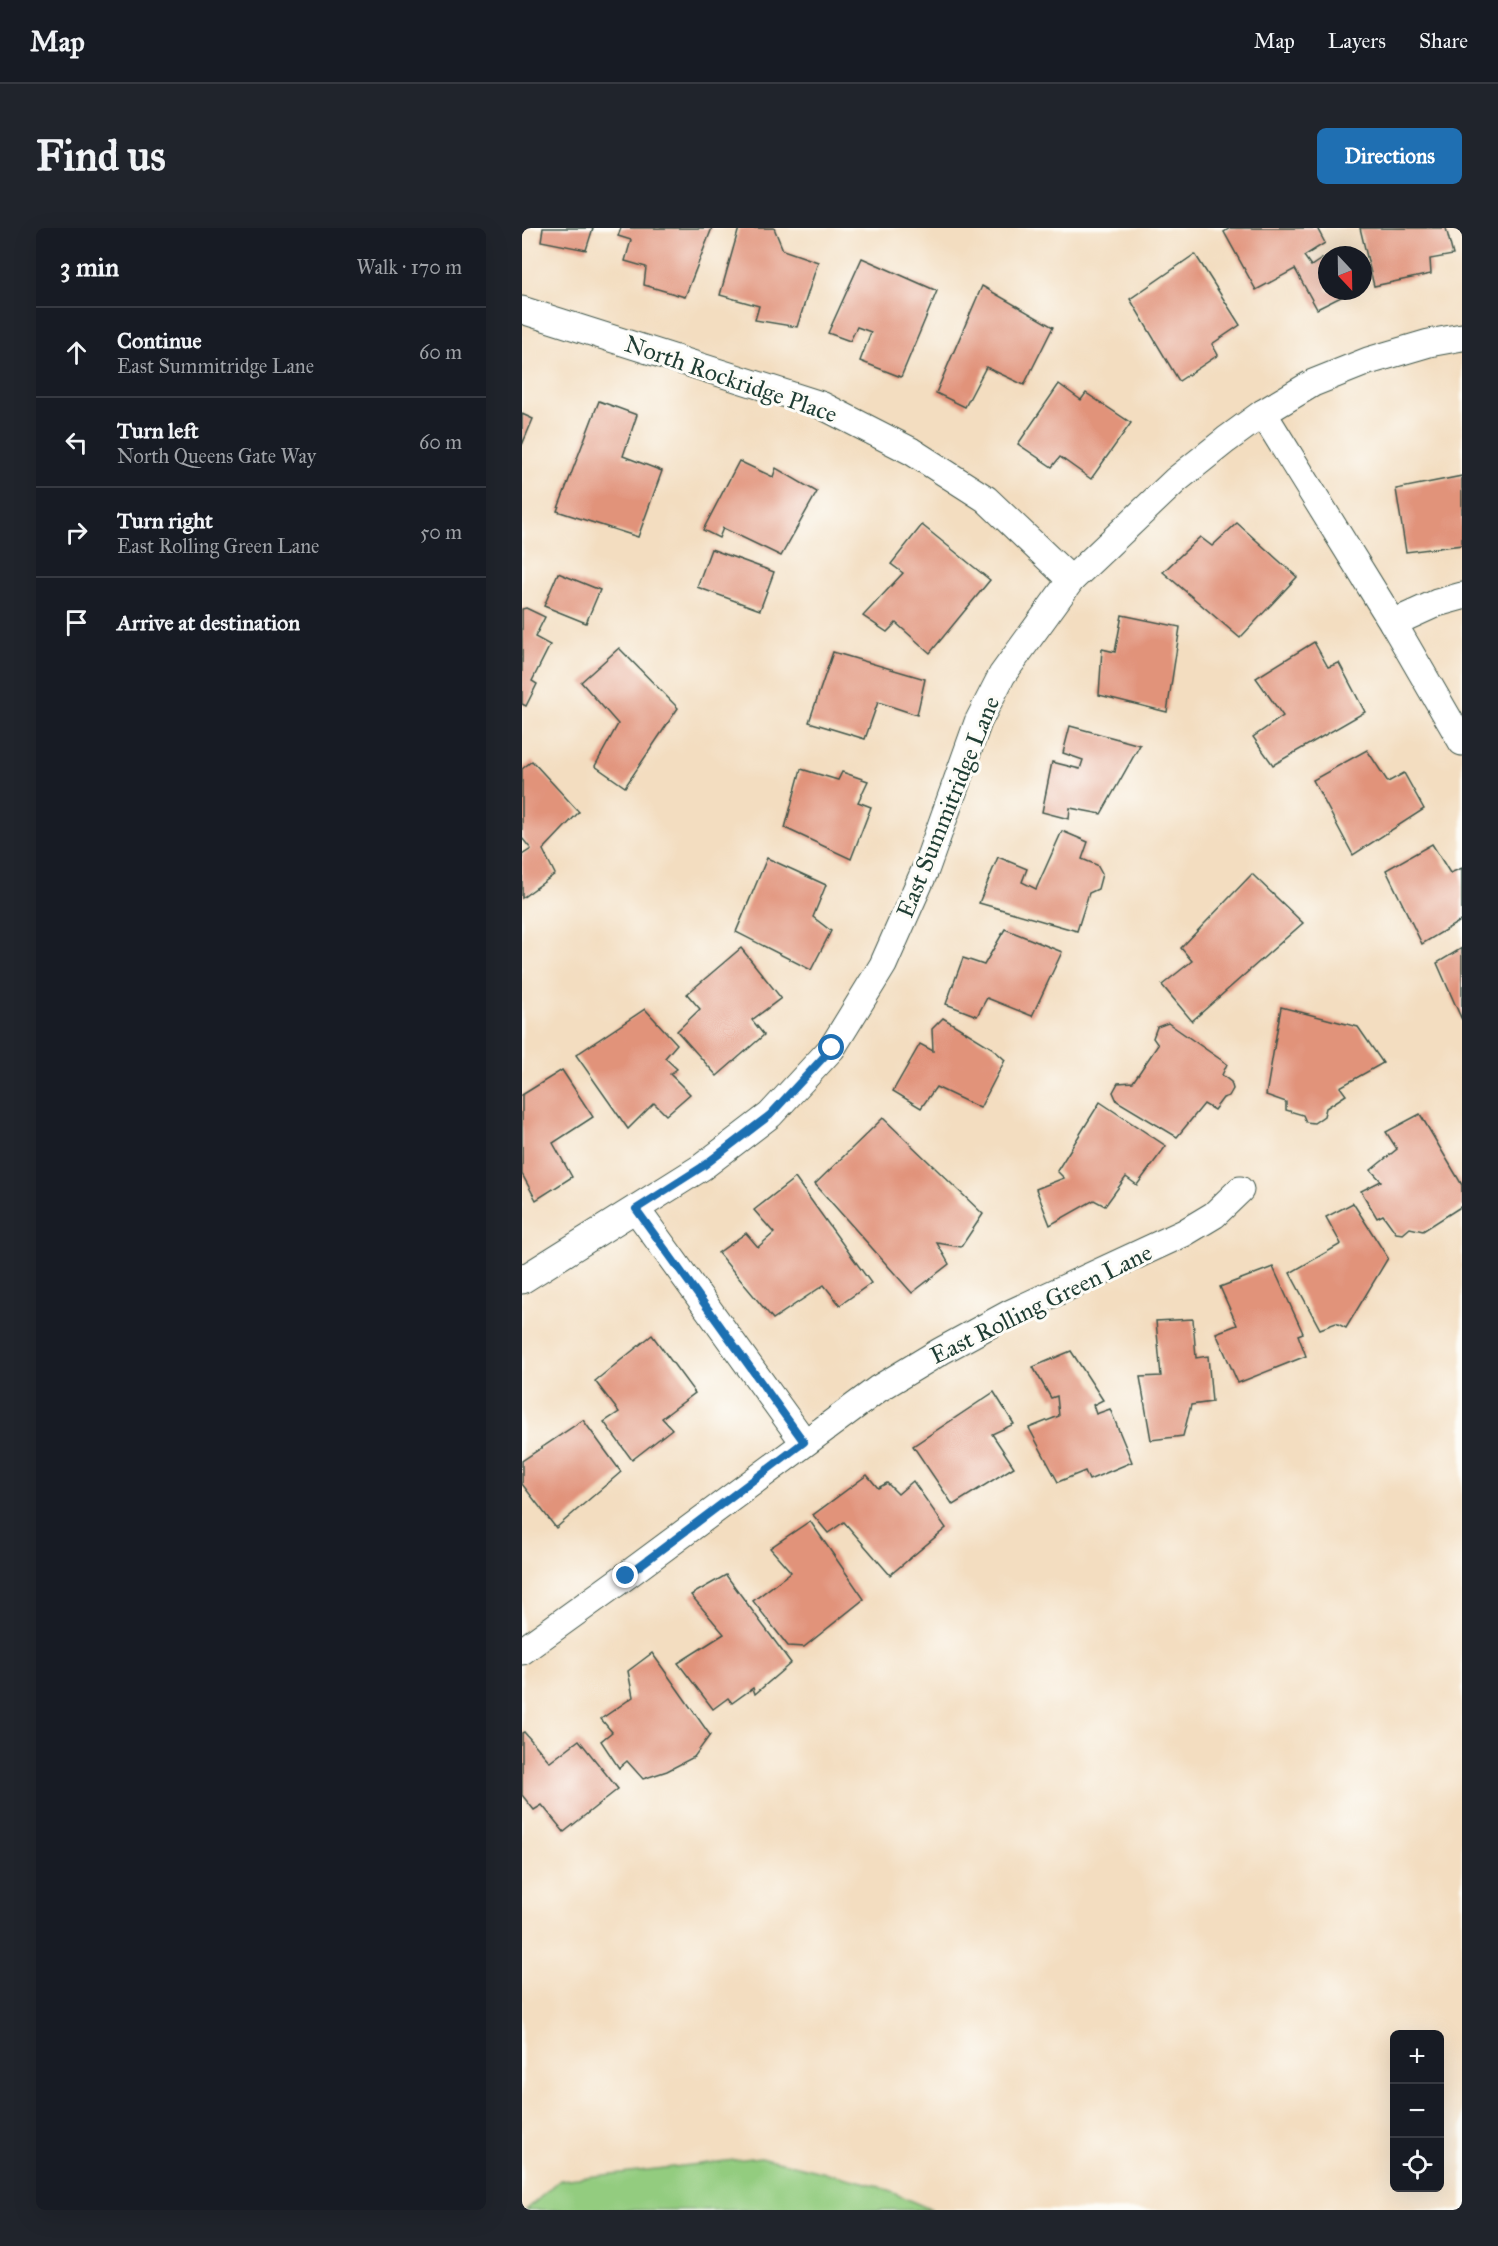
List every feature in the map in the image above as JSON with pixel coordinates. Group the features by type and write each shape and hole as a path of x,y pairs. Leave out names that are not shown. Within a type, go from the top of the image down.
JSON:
{"street":[{"name":"North Rockridge Place","path":"522,310 821,405 911,451 986,499 1071,580"},
{"name":"East Summitridge Lane","path":"522,1280 702,1167 770,1115 832,1048 883,965 926,868 978,722 1002,675 1071,580 1176,480 1263,413 1313,383 1368,361 1429,343 1462,337"},
{"path":"1263,413 1393,623 1462,742"},
{"path":"1393,623 1437,603 1462,596"},
{"name":"East Rolling Green Lane","path":"522,1651 878,1389 1009,1314 1184,1233 1214,1215 1240,1190"},
{"path":"636,1209 804,1442"}],"green space":[{"path":"761,2157 875,2185 932,2210 526,2210 560,2180"}],"building":[{"path":"543,228 593,228 586,250 541,241"},
{"path":"621,228 712,228 685,297 644,285 646,267 625,261 631,240 618,236"},
{"path":"739,228 774,228 783,250 818,262 797,327 755,320 759,306 720,295"},
{"path":"1230,228 1317,228 1325,243 1304,256 1311,266 1318,261 1318,300 1335,300 1317,309 1295,269 1256,290 1224,232"},
{"path":"1360,228 1446,228 1453,255 1430,259 1431,274 1374,286 1372,246 1364,246"},
{"path":"1195,254 1240,325 1212,344 1218,355 1179,381 1130,299"},
{"path":"862,258 937,291 901,377 860,361 871,332 857,327 850,341 828,333"},
{"path":"982,286 1053,327 1024,385 986,367 965,407 936,393"},
{"path":"1059,384 1081,400 1086,393 1131,423 1091,479 1060,457 1052,467 1018,444"},
{"path":"599,401 637,415 623,456 662,471 638,537 557,511"},
{"path":"522,414 533,419 522,445"},
{"path":"739,461 773,477 776,468 817,492 781,556 723,528 719,538 703,530"},
{"path":"1462,476 1462,545 1406,552 1396,489"},
{"path":"1237,523 1297,577 1240,638 1163,572 1200,537 1212,546"},
{"path":"922,525 990,580 930,653 896,623 887,632 863,616 903,573 891,564"},
{"path":"711,549 774,572 760,610 697,587"},
{"path":"558,573 600,590 586,623 544,606"},
{"path":"526,608 545,617 535,637 550,645 532,681 537,684 526,706 522,704 522,609"},
{"path":"1122,615 1180,627 1167,712 1099,695 1102,649 1115,652"},
{"path":"1314,642 1328,667 1339,663 1365,712 1273,765 1253,737 1283,716 1256,678"},
{"path":"619,648 678,708 625,787 595,766 618,724 581,682"},
{"path":"833,652 925,679 917,715 878,702 865,739 809,722"},
{"path":"1070,726 1140,745 1101,814 1070,808 1069,819 1042,812 1052,762 1080,769 1083,760 1063,753"},
{"path":"1367,750 1388,782 1404,773 1424,809 1353,855 1313,780"},
{"path":"532,761 579,812 543,850 555,874 522,898 522,855 531,849 522,838 522,769"},
{"path":"801,769 838,780 842,772 868,781 858,802 871,807 851,859 785,828"},
{"path":"1062,831 1088,842 1082,859 1097,865 1102,874 1098,889 1089,893 1077,931 979,903 998,857 1027,869 1022,882 1036,889"},
{"path":"1432,844 1450,873 1462,868 1462,920 1422,944 1386,870"},
{"path":"767,858 826,885 813,917 831,931 811,970 736,932"},
{"path":"1252,874 1303,923 1192,1021 1162,985 1192,961 1181,948"},
{"path":"1005,929 1062,952 1032,1016 987,998 977,1016 946,1004 963,958 984,965"},
{"path":"741,948 781,998 752,1020 764,1035 717,1076 677,1031 700,1009 687,994"},
{"path":"1462,948 1462,1020 1437,963"},
{"path":"1281,1007 1358,1027 1383,1063 1340,1087 1346,1095 1326,1108 1324,1116 1314,1123 1306,1122 1303,1115 1286,1110 1286,1102 1266,1095"},
{"path":"645,1009 677,1044 665,1058 677,1069 670,1074 690,1094 666,1115 654,1103 628,1129 576,1055"},
{"path":"943,1018 992,1048 1005,1060 980,1108 936,1087 921,1108 893,1091 920,1044 933,1051 932,1029"},
{"path":"1168,1023 1227,1064 1222,1075 1231,1082 1233,1089 1214,1110 1204,1104 1177,1137 1117,1101 1113,1092 1118,1083 1133,1082 1158,1045 1153,1038 1157,1027"},
{"path":"562,1070 593,1117 553,1143 572,1177 536,1200 522,1174 522,1095"},
{"path":"1100,1102 1166,1146 1137,1185 1126,1177 1105,1206 1094,1200 1050,1225 1036,1189 1064,1178 1057,1171"},
{"path":"1420,1114 1462,1185 1462,1206 1423,1231 1410,1228 1403,1234 1396,1233 1383,1215 1377,1218 1361,1191 1381,1181 1371,1170 1397,1149 1386,1132"},
{"path":"883,1118 983,1214 961,1247 937,1243 949,1264 912,1293 815,1184"},
{"path":"795,1178 871,1283 840,1305 824,1285 773,1319 718,1253 746,1233 758,1247 774,1233 754,1210"},
{"path":"1353,1203 1388,1258 1346,1328 1336,1323 1320,1329 1290,1273 1341,1244 1326,1217"},
{"path":"1273,1267 1303,1333 1298,1335 1306,1356 1238,1383 1216,1333 1237,1325 1220,1287"},
{"path":"1193,1319 1196,1358 1208,1356 1212,1402 1191,1405 1183,1436 1151,1440 1140,1377 1161,1376 1156,1321"},
{"path":"652,1335 695,1393 662,1418 672,1429 632,1460 604,1422 619,1412 595,1381"},
{"path":"1071,1351 1103,1400 1093,1405 1096,1414 1110,1409 1132,1462 1089,1480 1085,1471 1058,1482 1029,1428 1059,1416 1057,1396 1051,1398 1033,1367"},
{"path":"994,1392 1014,1424 992,1434 1014,1467 953,1505 913,1446"},
{"path":"583,1420 621,1472 556,1528 522,1484 522,1461"},
{"path":"867,1475 878,1488 887,1483 898,1494 913,1481 946,1528 890,1575 844,1522 828,1533 813,1515"},
{"path":"810,1521 864,1599 804,1647 788,1646 753,1601 791,1572 770,1548"},
{"path":"726,1575 791,1663 755,1694 753,1688 732,1703 728,1698 713,1709 678,1663 724,1634 691,1595"},
{"path":"652,1653 710,1735 694,1757 667,1771 643,1779 627,1761 619,1768 601,1741 612,1732 601,1719 633,1697 628,1671"},
{"path":"524,1732 550,1762 579,1740 618,1789 564,1832 542,1805 534,1810 522,1795 522,1733"}],"route":[{"path":"626,1576 804,1442 636,1209 702,1167 770,1115 832,1048"}]}
